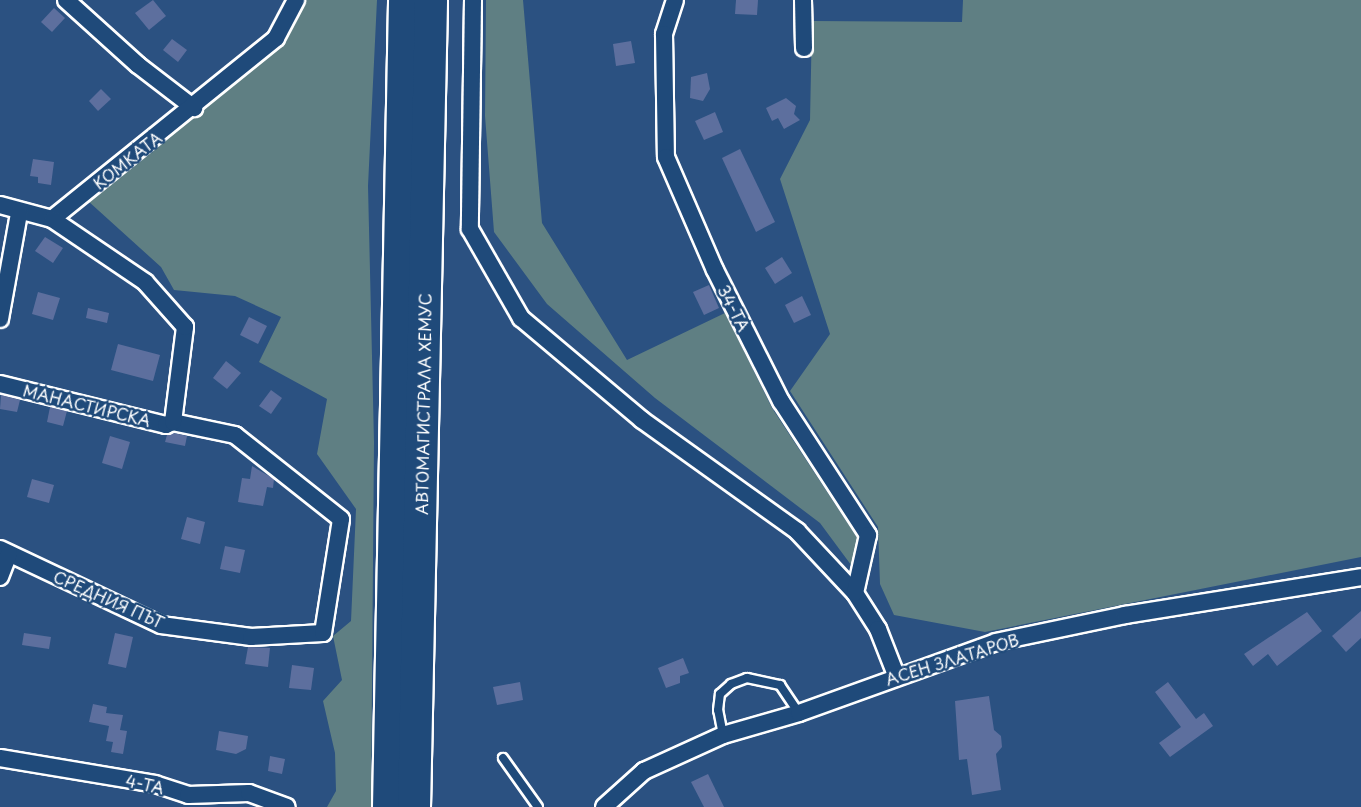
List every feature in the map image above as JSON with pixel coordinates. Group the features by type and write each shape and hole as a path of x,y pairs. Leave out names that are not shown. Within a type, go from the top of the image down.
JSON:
{"highway":[{"name":"АВТОМАГИСТРАЛА ХЕМУС","path":"389,807 405,0"},
{"name":"АВТОМАГИСТРАЛА ХЕМУС","path":"414,807 431,0"}],"street":[{"path":"66,0 138,65 194,108"},
{"name":"КОМКАТА","path":"52,219 194,108 276,38 296,0"},
{"path":"473,0 470,229 521,318 642,420 797,531 855,593 878,629 896,675"},
{"name":"34-ТА","path":"675,0 664,34 666,157 715,270 781,401 868,535 855,593"},
{"path":"803,0 804,48"},
{"path":"0,205 19,213 52,219 145,282 185,327 173,422"},
{"path":"0,320 19,213"},
{"name":"МАНАСТИРСКА","path":"0,384 166,425 173,422"},
{"name":"СРЕДНИЯ ПЪТ","path":"4,551 161,625 251,637 323,633 341,519 235,435 173,422"},
{"path":"0,577 4,551"},
{"name":"АСЕН ЗЛАТАРОВ","path":"604,807 644,771 723,735 799,712 896,675 996,642 1113,617 1361,577"},
{"name":"4-ТА","path":"0,759 155,784 190,801 249,793 287,807"}],"lane":[{"path":"723,735 718,710 720,694 731,684 747,678 780,685 799,712"},
{"path":"503,758 538,807"}],"green space":[{"path":"293,0 377,0 368,186 374,442 371,807 327,807 336,791 335,753 323,701 342,680 333,636 351,621 356,509 317,454 327,399 259,362 281,317 235,296 174,290 161,267 88,201 206,105 281,25"},
{"path":"486,0 523,0 542,223 627,360 725,313 772,408 858,539 857,573 820,523 655,398 547,304 494,232 485,116"},
{"path":"963,0 1361,0 1361,557 985,632 894,615 880,584 878,527 790,391 830,334 780,179 810,120 812,21 962,22"}],"building":[{"path":"153,0 166,16 149,30 135,13"},
{"path":"736,0 758,0 757,15 735,14"},
{"path":"54,8 65,18 52,32 41,22"},
{"path":"172,39 187,50 178,62 163,50"},
{"path":"631,41 635,63 616,66 613,44"},
{"path":"707,73 710,89 703,101 690,98 691,77"},
{"path":"101,89 111,99 98,111 89,101"},
{"path":"786,98 796,106 794,114 800,120 784,129 778,118 772,121 766,108"},
{"path":"715,112 723,132 704,140 695,121"},
{"path":"740,149 775,222 756,232 722,158"},
{"path":"33,159 54,162 51,185 38,183 38,177 30,176"},
{"path":"45,237 63,248 53,263 35,251"},
{"path":"782,257 792,273 775,284 765,268"},
{"path":"709,285 719,308 704,315 693,292"},
{"path":"38,292 60,298 53,320 32,314"},
{"path":"802,296 811,315 794,323 785,305"},
{"path":"88,308 109,313 107,323 86,318"},
{"path":"249,317 267,326 258,344 240,335"},
{"path":"118,344 160,355 153,381 111,370"},
{"path":"226,361 241,373 227,389 213,378"},
{"path":"271,390 282,398 271,414 259,406"},
{"path":"1,395 20,400 17,412 0,409"},
{"path":"50,407 67,411 63,426 47,422"},
{"path":"174,433 187,436 185,446 165,442 167,435"},
{"path":"110,436 130,442 122,469 102,463"},
{"path":"252,466 274,479 273,488 267,487 263,506 238,502 242,478 250,479"},
{"path":"32,479 54,485 49,503 27,497"},
{"path":"187,517 205,522 200,544 181,539"},
{"path":"225,546 245,550 240,573 220,569"},
{"path":"1361,611 1361,638 1346,652 1332,636"},
{"path":"1307,612 1322,631 1277,666 1268,654 1253,666 1244,654"},
{"path":"24,633 51,637 49,649 22,645"},
{"path":"115,633 133,637 126,668 108,664"},
{"path":"248,647 270,648 268,667 245,664"},
{"path":"683,658 689,673 680,676 680,683 666,688 658,668"},
{"path":"292,665 314,668 311,690 289,688"},
{"path":"520,682 523,700 497,705 493,687"},
{"path":"1168,682 1196,719 1204,713 1213,726 1170,757 1159,743 1181,727 1155,692"},
{"path":"989,696 994,730 1001,736 1002,747 996,754 1001,790 972,795 967,759 959,760 955,701"},
{"path":"93,704 107,707 106,713 123,715 120,730 127,731 123,754 111,752 113,742 106,741 109,726 89,722"},
{"path":"219,731 248,736 246,749 236,754 216,750"},
{"path":"270,756 285,759 282,774 268,771"},
{"path":"708,774 724,807 704,807 691,782"}]}
